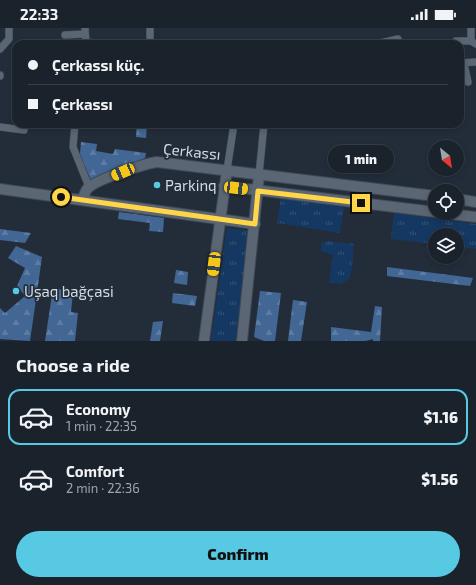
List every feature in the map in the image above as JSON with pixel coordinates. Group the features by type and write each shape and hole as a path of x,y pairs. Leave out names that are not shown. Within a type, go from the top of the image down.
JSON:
{"street":[{"path":"0,49 8,39 9,28"},
{"path":"150,28 150,40"},
{"path":"471,28 473,43"},
{"path":"65,35 85,31"},
{"path":"394,40 398,39"},
{"path":"464,64 476,62"},
{"path":"464,70 468,82"},
{"path":"0,127 24,130"},
{"path":"75,128 73,147 89,187 83,199"},
{"path":"204,341 219,218 233,128"},
{"path":"242,341 264,128"},
{"name":"Çerkassı","path":"89,187 137,166 166,162 259,175 428,195"},
{"path":"224,186 428,211"},
{"path":"0,189 83,199 255,224"},
{"path":"464,200 476,202"},
{"path":"464,216 476,217"}],"green space":[{"path":"137,128 147,128 146,138 136,137"},
{"path":"81,142 97,144 96,151 113,154 115,149 146,153 145,158 91,181 80,154"},
{"path":"281,197 344,206 340,233 277,223"},
{"path":"119,212 164,218 163,232 149,231 150,223 118,219"},
{"path":"394,213 428,218 428,220 446,220 476,224 476,249 464,248 464,228 428,228 428,243 391,239"},
{"path":"227,228 250,231 236,341 211,341"},
{"path":"0,229 31,233 25,243 0,240"},
{"path":"326,241 354,244 352,268 349,279 340,284 329,282 333,255 321,251 321,242 325,243"},
{"path":"16,246 42,257 30,341 0,339 0,308 5,313 25,296 17,286 25,268 8,258"},
{"path":"387,267 473,278 470,286 387,276"},
{"path":"176,270 188,272 187,285 174,283"},
{"path":"53,288 73,292 71,312 78,313 75,341 45,341"},
{"path":"260,291 281,293 275,341 264,341 254,337"},
{"path":"173,293 197,296 195,306 172,303"},
{"path":"293,300 307,302 301,341 288,341"},
{"path":"375,306 382,307 380,341 373,341 373,339 365,341 331,341 331,327 371,332"},
{"path":"163,321 160,341 150,341 153,322"}],"place":[{"name":"Parkinq","path":"157,185"},
{"name":"Uşaq bağçasi","path":"16,291"}],"route":[{"path":"61,197 255,224 258,191 361,203"}]}
